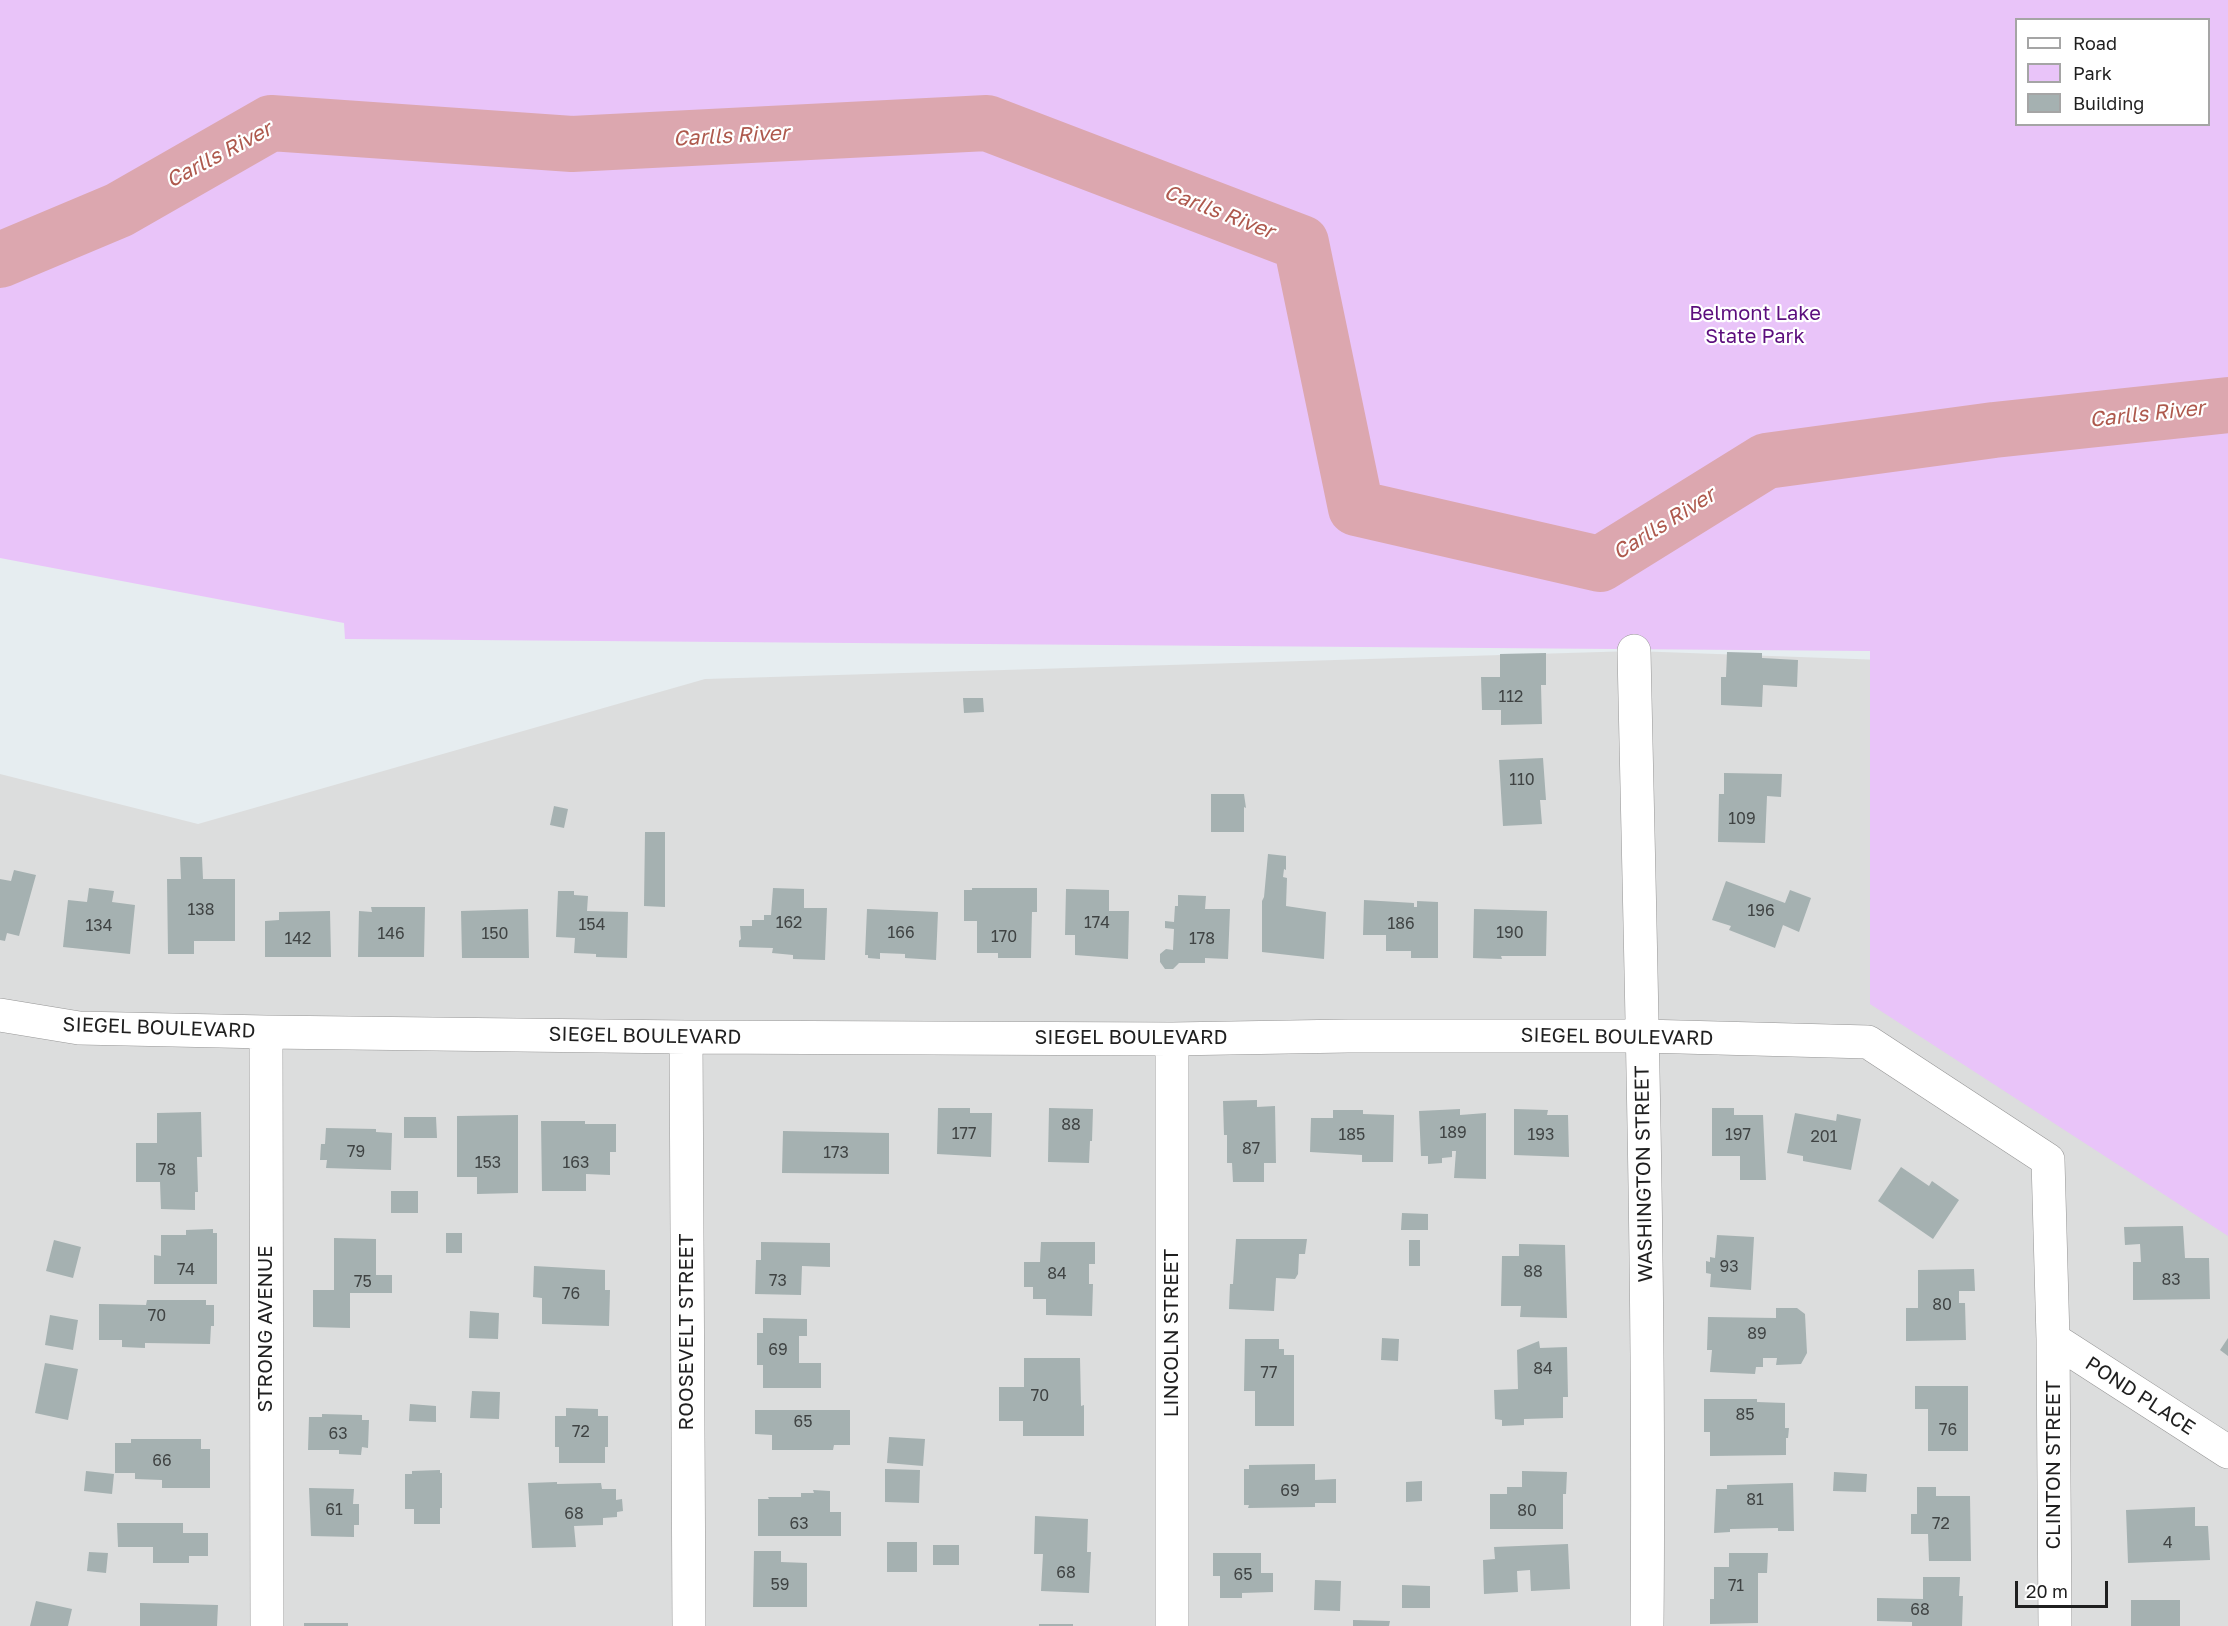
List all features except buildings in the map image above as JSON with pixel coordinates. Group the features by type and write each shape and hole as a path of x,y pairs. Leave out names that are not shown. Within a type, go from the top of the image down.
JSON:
{"street":[{"name":"WASHINGTON STREET","path":"1634,651 1643,1036 1648,1504 1647,1626"},
{"name":"SIEGEL BOULEVARD","path":"0,1015 79,1028 266,1032 1172,1039 1348,1036 1643,1036 1868,1042 2048,1160 2053,1339"},
{"name":"STRONG AVENUE","path":"266,1032 267,1626"},
{"name":"ROOSEVELT STREET","path":"686,1037 689,1626"},
{"name":"LINCOLN STREET","path":"1172,1039 1172,1626"},
{"name":"POND PLACE","path":"2053,1339 2228,1452"},
{"name":"CLINTON STREET","path":"2053,1339 2055,1626"}],"shaded area":[{"path":"1634,651 1937,662 2228,1228 2228,1626 0,1626 0,774 198,824 705,679"}],"green space":[{"name":"Belmont Lake State Park","path":"0,0 2228,0 2228,1236 1870,1004 1870,651 345,639 344,623 0,558"}],"waterway":[{"name":"Carlls River","path":"0,260 119,210 271,123 572,144 987,123 1301,243 1356,508 1600,564 1766,461 1994,430 2228,405"}]}
